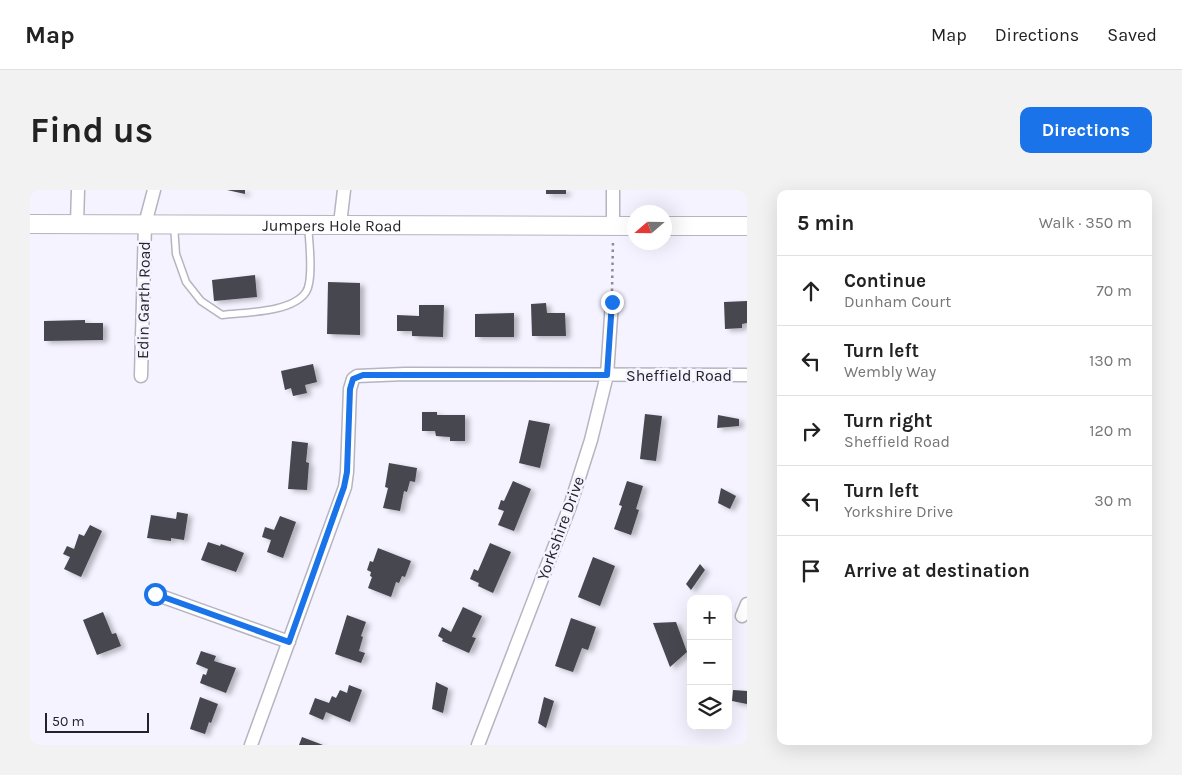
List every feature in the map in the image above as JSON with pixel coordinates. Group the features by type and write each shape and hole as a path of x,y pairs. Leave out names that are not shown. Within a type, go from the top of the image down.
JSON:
{"main road":[{"name":"Jumpers Hole Road","path":"30,224 627,226"},
{"path":"672,226 747,226"}],"street":[{"path":"77,223 78,190"},
{"name":"Edin Garth Road","path":"141,376 144,224 154,190"},
{"path":"340,224 344,190"},
{"path":"613,190 613,225"},
{"name":"Yorkshire Drive","path":"478,745 570,506 591,440 607,375 612,302"},
{"name":"Sheffield Road","path":"289,642 344,487 347,472 350,389 353,379 363,375 747,375"},
{"path":"155,594 289,642 251,745"},
{"path":"742,616 747,604"}],"lane":[{"path":"174,224 176,254 186,282 201,301 222,315 276,308 294,303 307,291 310,265 308,224"}],"path":[{"path":"612,302 613,225"}],"building":[{"path":"227,190 245,190 245,194"},
{"path":"546,190 566,190 566,194 546,194"},
{"path":"255,275 257,297 214,301 212,280"},
{"path":"328,282 360,283 360,335 327,334"},
{"path":"747,301 747,323 742,324 742,328 725,329 724,302"},
{"path":"546,303 547,313 565,313 566,336 532,336 531,304"},
{"path":"419,305 444,305 443,337 412,336 412,331 397,331 397,315 419,316"},
{"path":"514,313 514,337 475,337 475,314"},
{"path":"85,320 85,323 103,323 103,340 44,341 44,321"},
{"path":"313,364 317,382 305,385 307,393 293,396 291,388 285,390 281,371"},
{"path":"422,412 437,412 437,415 465,415 465,441 450,441 450,437 436,436 435,431 422,431"},
{"path":"645,414 662,416 656,461 640,459"},
{"path":"718,415 739,419 739,426 717,428"},
{"path":"529,420 550,424 540,468 519,463"},
{"path":"292,441 308,443 306,462 309,463 307,490 288,489"},
{"path":"389,463 417,468 415,482 410,481 407,492 404,491 400,511 383,508 388,488 385,487"},
{"path":"513,481 531,489 514,531 498,525 504,511 498,509 501,500 504,501"},
{"path":"627,481 643,486 636,509 639,510 631,535 614,529 622,506 619,505"},
{"path":"721,488 736,496 730,509 718,503"},
{"path":"177,512 188,514 184,540 171,538 171,541 147,538 151,515 176,519"},
{"path":"280,516 296,522 283,558 267,552 271,540 262,537 265,527 274,530"},
{"path":"90,525 102,531 81,577 64,569 70,557 63,554 67,546 74,549 79,534 84,536"},
{"path":"208,542 220,546 221,544 244,553 236,572 201,560"},
{"path":"490,543 511,552 493,593 478,586 479,583 470,579 474,569 478,571"},
{"path":"378,548 411,561 405,577 402,576 399,583 396,582 391,597 368,588 372,577 370,576 371,572 367,570 370,561 373,562"},
{"path":"593,557 615,566 600,606 578,597"},
{"path":"700,564 705,570 691,590 686,584"},
{"path":"463,607 482,616 472,637 476,638 469,653 442,641 443,639 438,636 442,627 451,632"},
{"path":"103,612 112,634 116,633 121,646 97,655 83,620"},
{"path":"347,615 366,622 361,636 363,637 359,651 365,653 361,663 335,654"},
{"path":"571,618 596,627 588,650 582,648 573,672 555,666"},
{"path":"676,622 687,652 670,667 653,623"},
{"path":"201,651 216,656 214,661 236,668 226,693 200,683 203,674 206,675 208,669 196,664"},
{"path":"436,682 448,688 443,713 432,709"},
{"path":"349,685 362,690 350,722 326,712 323,720 309,714 315,698 329,703 332,696 336,698 340,690 347,693"},
{"path":"733,690 747,691 747,704 732,701"},
{"path":"200,697 218,704 205,734 190,729"},
{"path":"544,697 554,701 546,728 538,723"},
{"path":"302,737 323,745 299,745"}],"route":[{"path":"155,594 289,642 346,480 350,389 353,379 363,375 405,374 607,375 612,302"}]}
